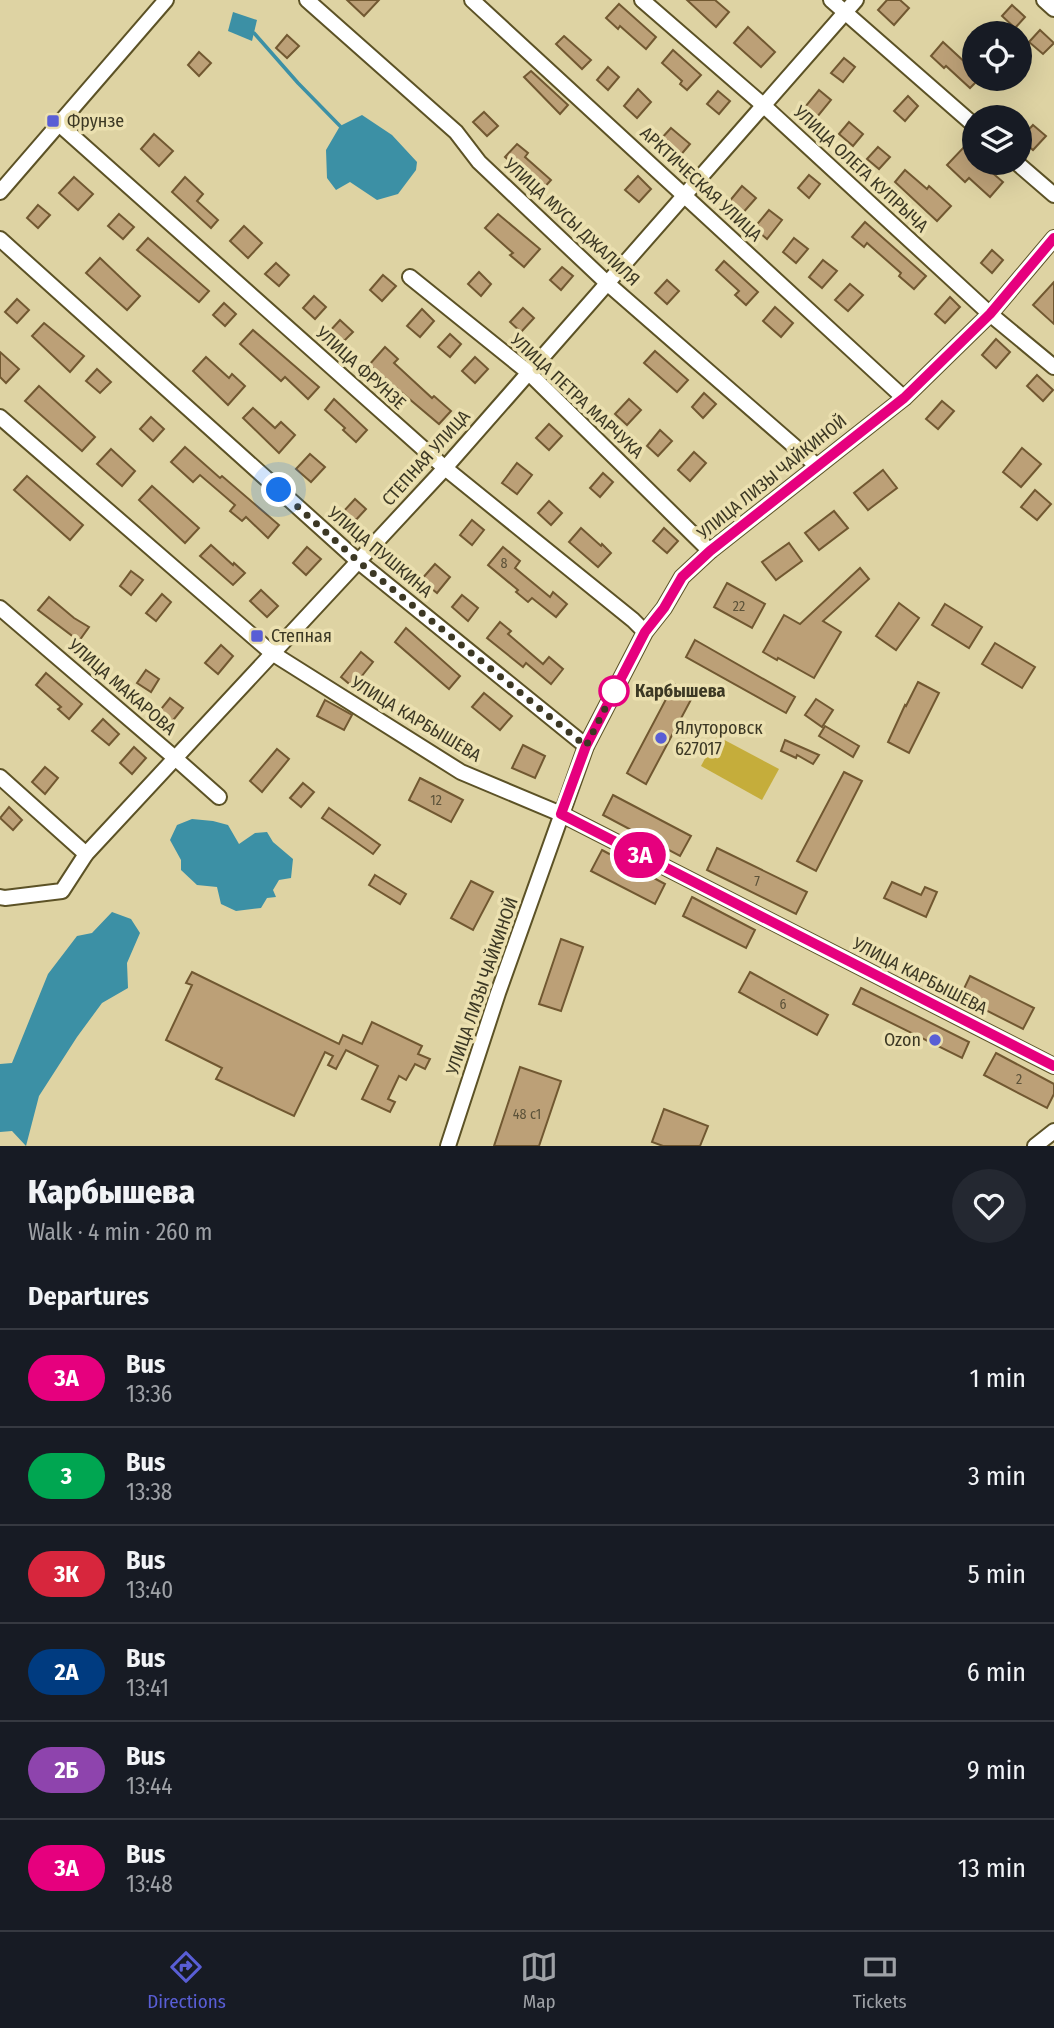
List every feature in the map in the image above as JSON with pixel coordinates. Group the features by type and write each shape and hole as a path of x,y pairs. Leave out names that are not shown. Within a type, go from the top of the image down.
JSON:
{"street":[{"path":"0,192 166,0"},
{"name":"УЛИЦА МУСЫ ДЖАЛИЛЯ","path":"307,0 456,132 479,162 607,283 817,466"},
{"name":"АРКТИЧЕСКАЯ УЛИЦА","path":"472,0 904,398"},
{"name":"УЛИЦА ОЛЕГА КУПРЫЧА","path":"642,0 763,105 990,314 1054,367"},
{"path":"831,0 962,115"},
{"name":"СТЕПНАЯ УЛИЦА","path":"0,897 62,891 86,854 445,468 856,0"},
{"path":"1044,0 1054,9"},
{"name":"УЛИЦА ФРУНЗЕ","path":"59,124 445,468 645,632"},
{"path":"1031,175 1054,195"},
{"name":"УЛИЦА ЛИЗЫ ЧАЙКИНОЙ","path":"448,1146 498,993 586,746 645,632 664,608 682,577 710,551 904,398 990,314 1054,238"},
{"name":"УЛИЦА ПУШКИНА","path":"0,239 359,562 586,746"},
{"name":"УЛИЦА ПЕТРА МАРЧУКА","path":"410,277 528,372 710,551"},
{"name":"УЛИЦА КАРБЫШЕВА","path":"0,417 272,653 461,772 561,814 1054,1066"},
{"name":"УЛИЦА МАКАРОВА","path":"0,608 219,797"},
{"path":"0,776 86,854"},
{"path":"1035,1146 1054,1131"}],"shaded area":[{"path":"717,736 779,769 762,800 701,766"}],"water":[{"path":"233,12 257,20 252,41 228,31"},
{"path":"362,115 392,135 417,162 416,170 398,194 377,200 350,182 336,190 327,178 326,150 340,126"},
{"path":"192,819 228,825 239,844 255,833 267,832 273,842 293,859 291,878 279,880 273,890 276,897 267,898 261,908 236,911 221,904 217,887 197,885 181,870 181,860 170,840 177,825"},
{"path":"112,912 131,919 140,933 127,963 128,988 102,1003 77,1037 39,1096 26,1146 12,1131 0,1132 0,1064 12,1063 48,974 77,936 92,933"}],"building":[{"path":"347,0 379,0 364,16"},
{"path":"687,0 715,0 729,12 716,27"},
{"path":"887,0 900,0 909,8 894,25 878,10"},
{"path":"619,4 656,37 646,49 620,26 618,29 606,18"},
{"path":"1012,5 1025,17 1021,21 1007,21 1002,16"},
{"path":"748,27 775,52 761,67 734,43"},
{"path":"1040,30 1054,43 1043,54 1032,45 1032,39"},
{"path":"287,35 299,46 287,58 276,48"},
{"path":"564,36 591,60 582,69 556,44"},
{"path":"943,42 962,59 962,81 946,66 944,68 931,56"},
{"path":"673,50 701,75 687,90 680,84 682,81 662,63"},
{"path":"199,52 211,63 199,76 188,65"},
{"path":"844,58 855,67 843,82 831,73"},
{"path":"608,67 619,77 608,90 597,80"},
{"path":"531,71 568,105 560,114 524,77"},
{"path":"638,89 651,102 637,118 624,106"},
{"path":"819,90 831,100 817,117 805,107"},
{"path":"718,91 730,101 719,114 707,104"},
{"path":"908,96 918,106 905,121 894,111"},
{"path":"484,112 498,126 487,136 473,122"},
{"path":"849,122 863,134 853,146 839,134"},
{"path":"1032,126 1046,136 1033,150 1032,149"},
{"path":"671,128 690,144 679,157 660,140"},
{"path":"154,134 173,151 159,166 141,149"},
{"path":"517,144 528,153 525,157 551,180 541,191 505,157"},
{"path":"878,147 890,157 879,169 867,159"},
{"path":"962,149 962,175 995,175 1003,182 990,197 969,178 965,182 947,165"},
{"path":"905,170 927,189 929,186 951,206 937,221 895,182"},
{"path":"809,175 820,184 809,198 798,188"},
{"path":"638,176 651,189 639,202 625,190"},
{"path":"74,177 93,194 78,210 59,193"},
{"path":"185,177 203,194 197,201 218,220 211,228 172,192"},
{"path":"742,186 756,198 741,215 728,203"},
{"path":"38,205 50,215 38,228 27,218"},
{"path":"769,210 782,220 767,239 754,228"},
{"path":"119,214 134,227 123,239 108,226"},
{"path":"498,214 540,249 524,267 510,255 513,253 485,228"},
{"path":"865,222 926,276 914,289 899,276 901,273 867,243 864,247 852,237"},
{"path":"244,226 262,243 248,258 230,241"},
{"path":"148,238 209,291 199,302 137,250"},
{"path":"794,238 808,249 796,263 783,252"},
{"path":"992,250 1003,260 992,273 981,263"},
{"path":"100,258 140,296 127,310 86,273"},
{"path":"823,260 837,271 822,288 809,277"},
{"path":"724,261 758,292 746,305 735,295 739,291 716,270"},
{"path":"276,263 289,275 279,286 265,274"},
{"path":"562,267 573,276 561,290 550,280"},
{"path":"479,272 491,284 481,296 468,284"},
{"path":"383,275 396,286 382,301 370,290"},
{"path":"667,280 679,291 667,304 655,293"},
{"path":"1054,282 1054,324 1033,305"},
{"path":"850,284 863,295 848,311 835,300"},
{"path":"314,296 326,307 315,319 303,308"},
{"path":"950,297 960,307 945,323 935,314"},
{"path":"17,299 29,310 17,323 5,312"},
{"path":"224,303 236,314 225,326 213,315"},
{"path":"775,307 793,323 781,337 763,321"},
{"path":"523,308 534,318 521,332 510,322"},
{"path":"422,309 434,321 420,337 407,326"},
{"path":"340,320 353,332 342,343 329,332"},
{"path":"44,323 84,356 70,372 32,336"},
{"path":"253,330 319,387 308,399 285,377 281,381 240,344"},
{"path":"450,334 461,344 450,357 438,347"},
{"path":"996,339 1010,352 996,368 982,355"},
{"path":"385,347 398,359 394,363 432,398 434,396 451,411 439,424 369,365"},
{"path":"655,351 688,380 677,392 644,363"},
{"path":"0,352 19,369 6,383 0,377"},
{"path":"206,357 229,378 232,374 245,386 228,405 193,371"},
{"path":"475,357 488,369 475,383 462,371"},
{"path":"97,369 111,382 100,393 86,381"},
{"path":"1037,375 1053,390 1043,401 1027,386"},
{"path":"39,386 95,437 82,451 25,401"},
{"path":"704,393 716,404 703,418 692,407"},
{"path":"334,399 367,430 356,442 325,410"},
{"path":"629,399 641,410 627,425 615,414"},
{"path":"942,401 954,411 938,429 926,419"},
{"path":"253,408 275,428 281,422 295,435 279,453 243,418"},
{"path":"151,417 164,429 153,441 140,429"},
{"path":"549,424 562,436 549,450 536,438"},
{"path":"660,430 672,441 658,456 647,446"},
{"path":"185,447 279,525 268,538 246,517 242,521 230,511 235,505 200,475 193,482 171,462"},
{"path":"1022,448 1041,464 1021,487 1003,472"},
{"path":"111,449 135,471 122,486 97,464"},
{"path":"694,452 706,463 690,481 678,470"},
{"path":"310,454 325,467 311,482 296,469"},
{"path":"517,463 532,475 517,494 502,483"},
{"path":"883,470 897,488 868,510 854,493"},
{"path":"603,473 613,482 600,497 590,488"},
{"path":"27,476 83,525 70,540 14,490"},
{"path":"152,486 199,528 185,543 139,500"},
{"path":"1035,490 1051,504 1037,520 1021,507"},
{"path":"355,499 366,509 354,522 343,512"},
{"path":"549,501 562,513 551,525 538,513"},
{"path":"834,511 848,528 819,550 805,533"},
{"path":"472,520 484,530 472,545 460,535"},
{"path":"581,528 611,553 598,567 569,542"},
{"path":"664,528 678,541 667,553 653,541"},
{"path":"789,543 802,561 776,580 762,562"},
{"path":"211,545 245,573 233,585 200,556"},
{"path":"307,547 321,559 306,575 293,563"},
{"path":"503,547 520,561 515,568 550,597 553,592 567,604 556,617 532,598 528,602 488,565"},
{"path":"435,564 450,577 437,593 421,580"},
{"path":"860,568 869,579 823,621 841,632 814,678 763,652 784,615 800,624"},
{"path":"131,571 143,580 131,595 120,586"},
{"path":"727,583 765,604 752,628 714,607"},
{"path":"261,590 278,606 267,617 250,601"},
{"path":"162,594 171,602 156,621 146,613"},
{"path":"462,595 478,608 468,621 452,607"},
{"path":"49,597 89,627 79,641 38,610"},
{"path":"899,603 919,618 896,650 876,636"},
{"path":"945,604 982,627 969,648 932,625"},
{"path":"500,622 511,631 508,634 543,664 549,657 563,669 551,684 526,663 523,667 487,638"},
{"path":"406,628 460,676 449,689 395,642"},
{"path":"695,640 795,697 786,713 686,657"},
{"path":"995,643 1035,667 1022,688 982,664"},
{"path":"221,645 233,656 218,674 205,663"},
{"path":"361,652 373,662 353,687 341,677"},
{"path":"146,670 159,679 151,692 137,683"},
{"path":"46,673 82,704 69,719 58,709 61,707 36,685"},
{"path":"918,682 939,693 909,753 888,742"},
{"path":"674,684 694,694 646,784 627,773"},
{"path":"484,693 512,716 500,730 472,707"},
{"path":"170,698 183,708 170,724 157,714"},
{"path":"816,699 833,710 822,727 805,715"},
{"path":"325,700 352,715 344,730 317,716"},
{"path":"103,719 119,734 109,745 92,731"},
{"path":"825,726 859,746 853,757 819,736"},
{"path":"785,740 819,755 813,764 797,755 796,758 781,751"},
{"path":"523,745 545,756 535,778 512,768"},
{"path":"134,747 146,758 132,774 120,763"},
{"path":"277,749 289,759 262,792 250,781"},
{"path":"45,767 58,778 45,794 32,782"},
{"path":"844,772 862,781 816,871 797,861"},
{"path":"420,778 463,800 451,822 409,800"},
{"path":"303,783 314,792 301,807 290,798"},
{"path":"613,795 691,836 680,856 603,815"},
{"path":"9,807 22,820 13,830 0,818"},
{"path":"329,808 380,845 373,854 322,818"},
{"path":"717,848 807,892 796,914 707,870"},
{"path":"602,850 665,884 655,904 591,871"},
{"path":"375,875 406,894 400,904 369,885"},
{"path":"471,881 493,892 473,930 451,918"},
{"path":"892,882 921,895 925,887 937,892 926,917 884,898"},
{"path":"692,897 755,930 746,948 683,916"},
{"path":"561,939 583,947 561,1011 539,1004"},
{"path":"192,972 339,1044 343,1035 362,1044 372,1022 422,1046 418,1054 430,1059 425,1069 415,1064 406,1080 399,1076 388,1099 395,1102 390,1112 362,1099 378,1066 346,1050 336,1069 328,1065 333,1056 325,1052 294,1116 216,1079 222,1068 166,1040 192,985 186,983"},
{"path":"750,972 828,1015 817,1035 739,992"},
{"path":"970,976 1034,1008 1023,1029 960,997"},
{"path":"861,988 969,1042 962,1058 853,1004"},
{"path":"996,1053 1054,1084 1054,1094 1047,1108 984,1075"},
{"path":"520,1067 561,1081 539,1146 494,1146"},
{"path":"664,1109 708,1126 700,1146 663,1146 652,1142"}],"waterway":[{"path":"254,33 340,126"}],"bus line":[{"name":"3А","path":"1054,238 990,314 904,398 710,551 682,577 664,608 645,632 586,746 561,814 1054,1066"}],"place":[{"name":"Фрунзе","path":"53,121"},
{"name":"Степная","path":"257,636"},
{"name":"Карбышева","path":"614,691"},
{"name":"Ялуторовск 627017","path":"661,738"},
{"name":"Ozon","path":"935,1040"}],"route":[{"path":"279,490 359,562 586,746 614,691"}]}
